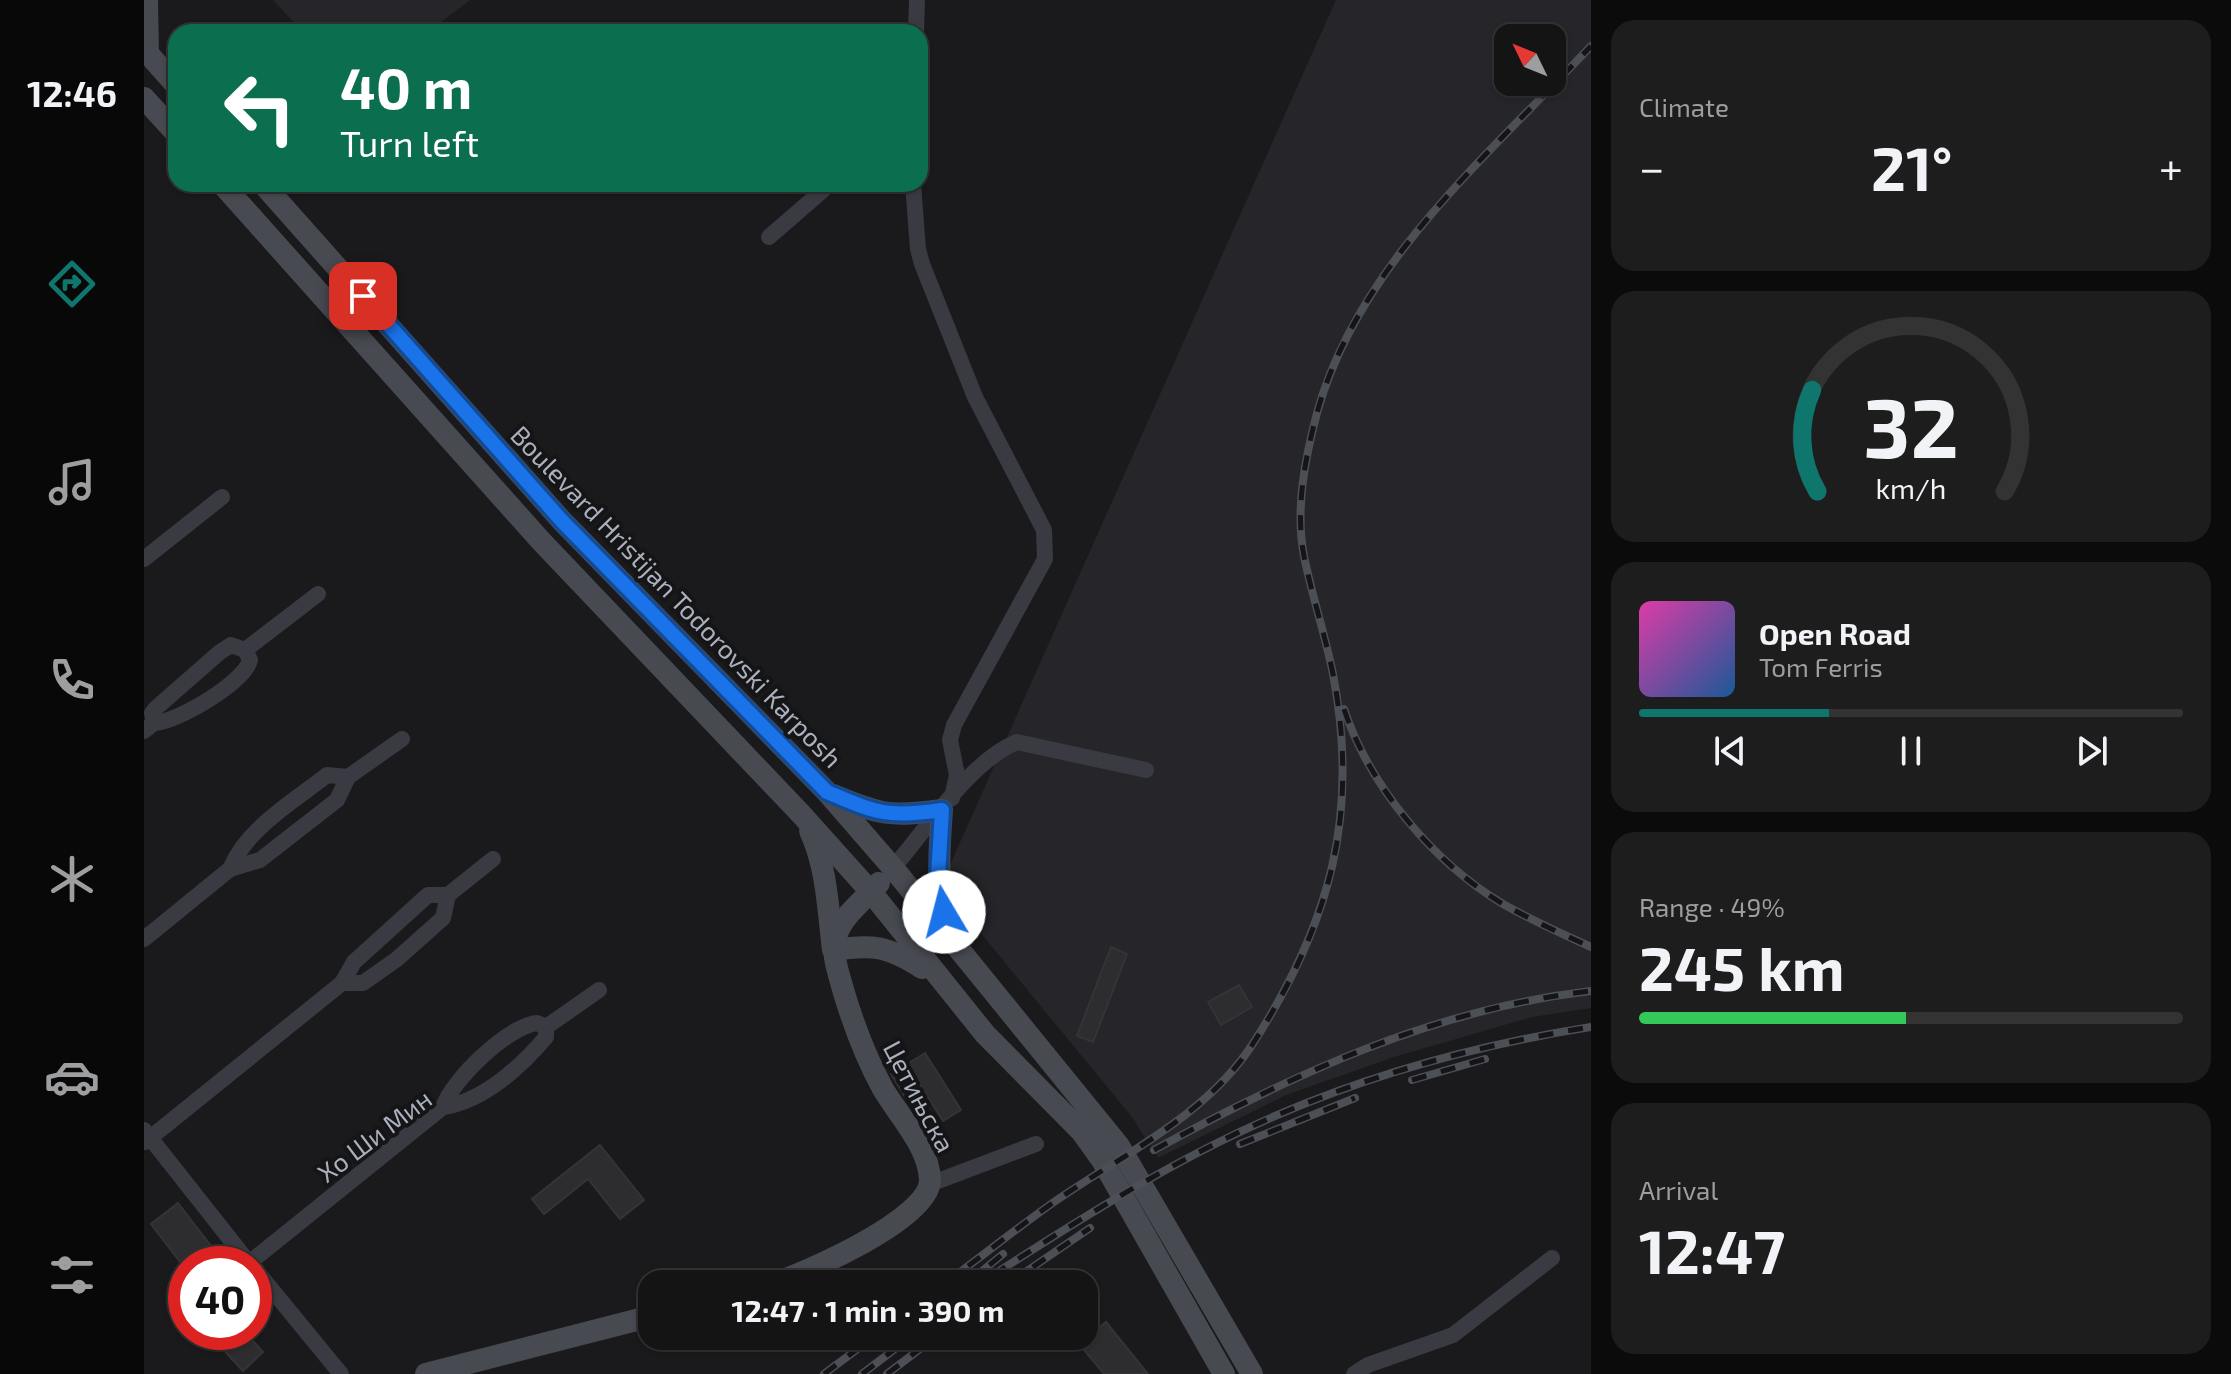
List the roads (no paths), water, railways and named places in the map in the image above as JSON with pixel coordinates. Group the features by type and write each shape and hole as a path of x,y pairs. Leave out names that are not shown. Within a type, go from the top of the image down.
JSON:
{"street":[{"path":"147,0 146,52 168,76"},
{"path":"916,24 917,0"},
{"path":"144,98 168,124"},
{"path":"229,192 541,541 801,814 871,892 985,1034 1082,1132 1102,1160 1223,1372"},
{"name":"Boulevard Hristijan Todorovski Karposh","path":"270,192 562,521 827,792 893,868 1119,1146 1252,1374"},
{"path":"769,237 821,192"},
{"path":"914,192 922,264 975,397 1044,530 1046,545 1045,559 951,733 957,775 947,804 938,876 944,912 961,955"},
{"path":"144,559 222,497"},
{"path":"245,650 318,594"},
{"path":"231,645 245,650 250,660 243,672 187,713 149,727 156,708 220,652 231,645"},
{"path":"144,939 230,869 260,860 337,800 348,777 402,739"},
{"path":"940,980 892,949 862,946 833,950 837,931 980,767 1004,747 1017,742 1146,770"},
{"path":"230,869 238,850 259,828 327,775 348,777"},
{"path":"827,792 877,814 908,815 947,804"},
{"name":"Цетињска","path":"801,814 817,845 833,950 862,1046 928,1166 930,1184 920,1200 855,1248 812,1270"},
{"path":"235,1246 146,1137 342,983 354,962 428,895 448,895 493,859"},
{"path":"342,983 363,983 397,959 443,918 448,895"},
{"name":"Хо Ши Мин","path":"272,1248 443,1107 475,1097 513,1069 546,1037 546,1027 599,990"},
{"path":"443,1107 455,1083 516,1031 537,1023 546,1027"},
{"path":"930,1184 1036,1144"},
{"path":"1354,1374 1368,1365 1453,1335 1552,1258"},
{"path":"272,1290 341,1374"},
{"path":"426,1374 638,1320"}],"railway":[{"path":"963,1270 1054,1202 1162,1132 1213,1091 1254,1042 1280,998 1320,910 1340,821 1343,774 1333,674 1301,538 1303,484 1317,413 1336,359 1363,308 1395,260 1470,171 1591,46"},
{"path":"1344,709 1355,738 1387,794 1452,867 1503,904 1591,947"},
{"path":"1154,1150 1258,1096 1365,1049 1476,1013 1591,991"},
{"path":"1001,1270 1166,1169 1275,1116 1390,1073 1470,1051 1591,1027"},
{"path":"1412,1080 1485,1059"},
{"path":"1240,1144 1355,1098"},
{"path":"1028,1270 1090,1228"},
{"path":"983,1270 1003,1254"},
{"path":"824,1374 856,1350"},
{"path":"862,1374 894,1350"},
{"path":"887,1374 919,1350"}]}
